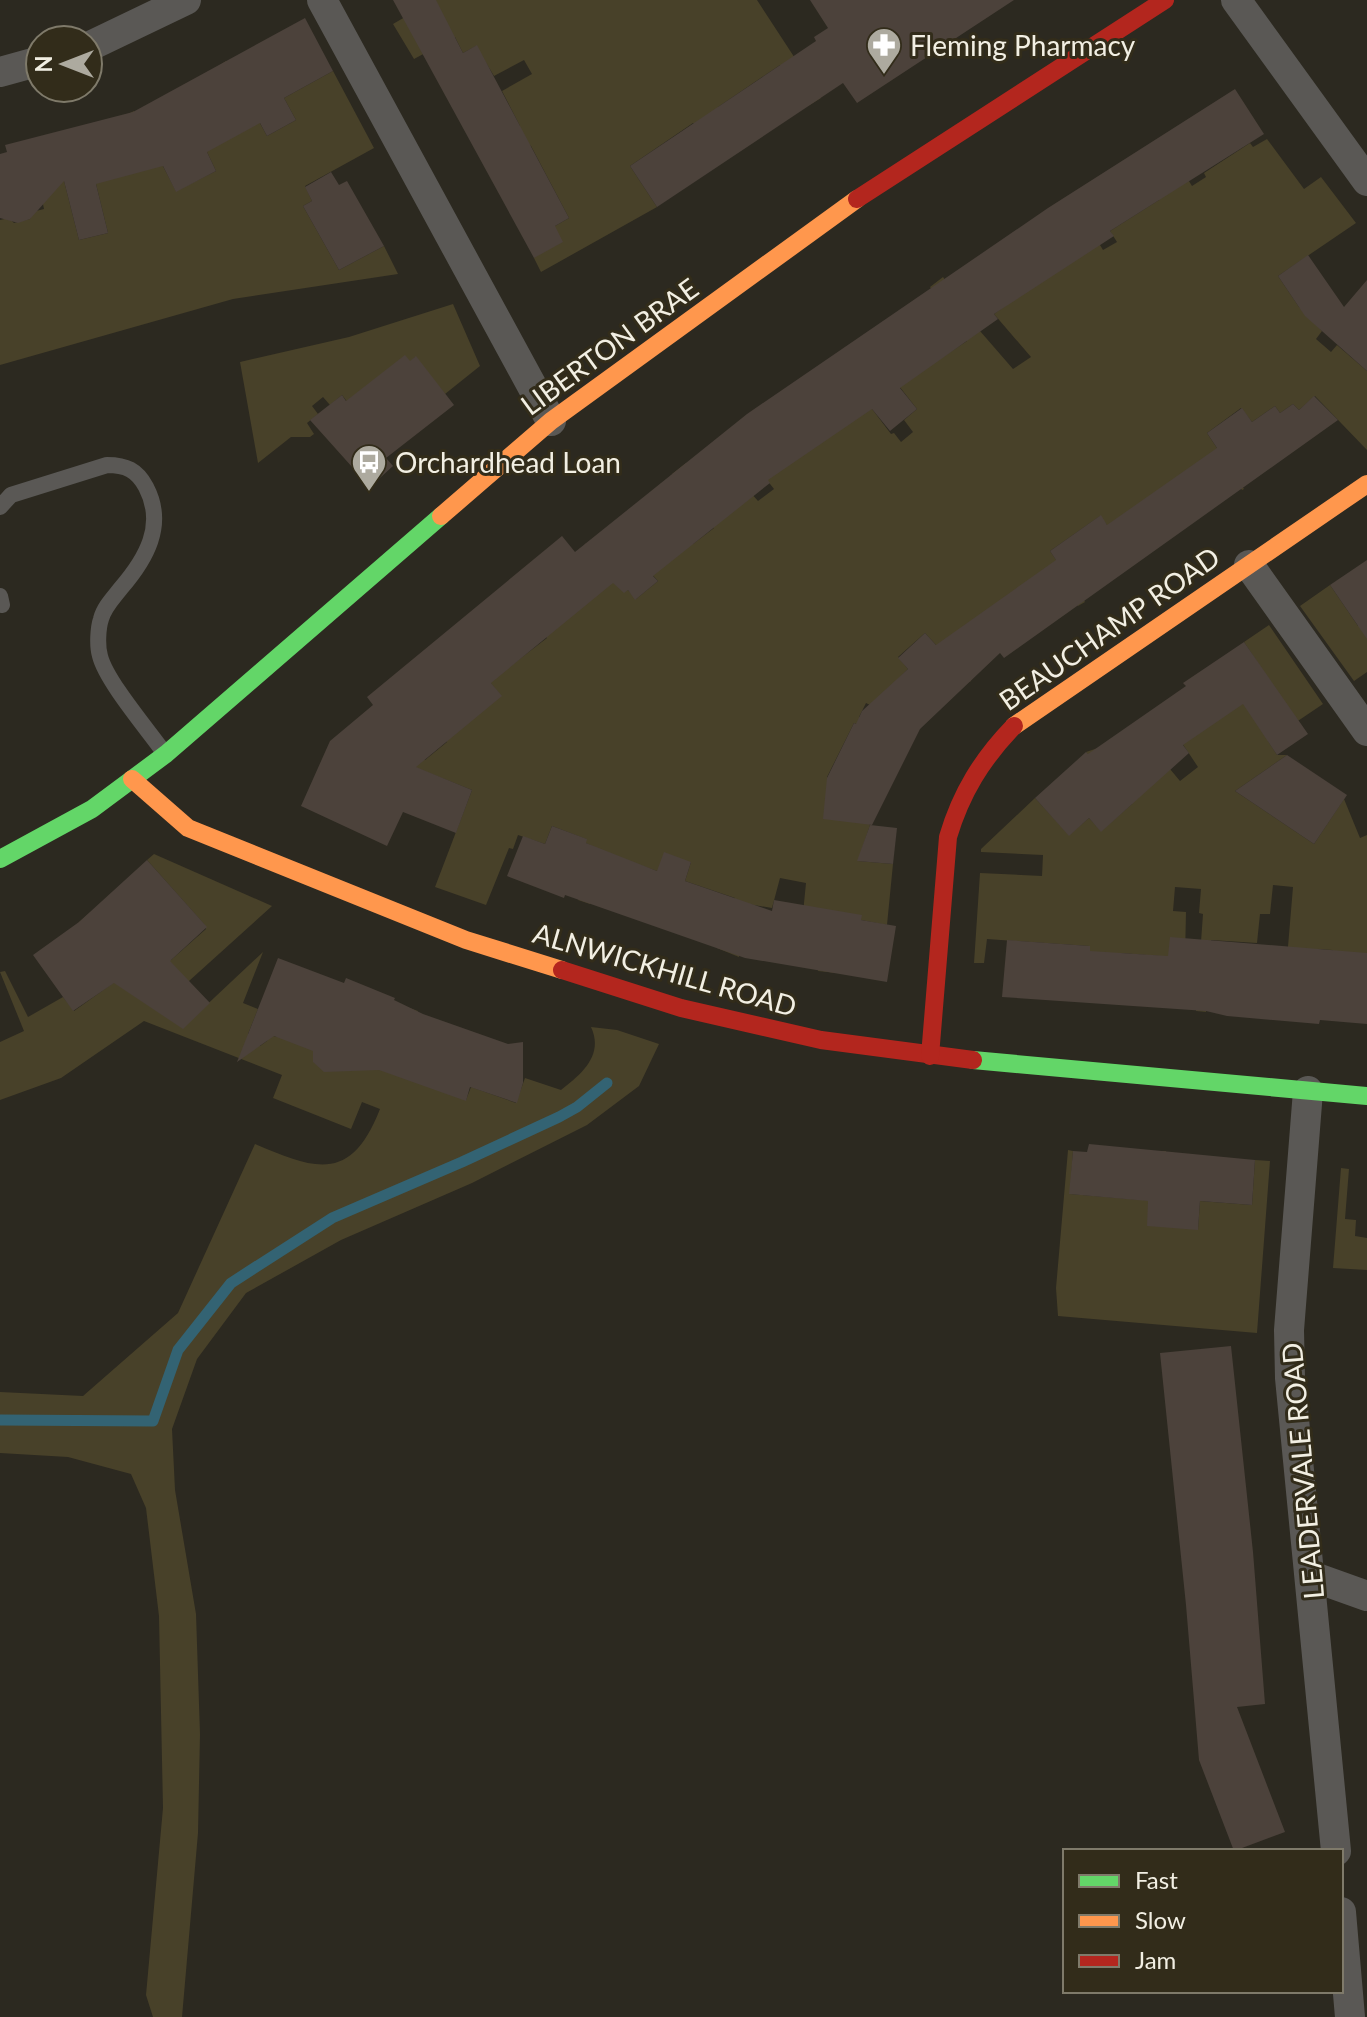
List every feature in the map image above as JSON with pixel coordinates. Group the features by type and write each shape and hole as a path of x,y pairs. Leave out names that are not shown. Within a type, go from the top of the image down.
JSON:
{"street":[{"path":"104,39 186,0"},
{"path":"322,0 551,421"},
{"name":"LIBERTON BRAE","path":"0,859 92,809 166,754 551,421 888,177 1165,0"},
{"path":"1236,0 1367,181"},
{"path":"0,72 24,65"},
{"name":"BEAUCHAMP ROAD","path":"930,1056 948,837 956,807 971,775 1015,725 1367,484"},
{"path":"1249,565 1367,731"},
{"name":"ALNWICKHILL ROAD","path":"132,779 188,828 466,940 681,1008 821,1040 930,1056 1367,1096"},
{"name":"LEADERVALE ROAD","path":"1308,1091 1289,1330 1290,1378 1336,1849"},
{"path":"1311,1576 1367,1596"},
{"path":"1343,1935 1350,2017"}],"lane":[{"path":"0,507 11,495 107,465 120,465 137,472 153,508 154,528 150,548 101,618 100,657 121,693 166,754"}],"shaded area":[{"path":"434,0 757,0 821,98 808,106 780,65 718,107 745,148 693,123 630,166 657,207 541,272 534,258 555,226 569,218 531,146 511,131 520,126 502,91 532,74 524,60 494,76 476,46 463,53 455,37 414,59 393,24"},
{"path":"226,61 267,136 296,120 284,98 333,71 374,148 305,186 312,201 303,206 339,270 384,246 398,274 233,299 0,365 0,220 9,218 14,223 30,219 32,212 44,209 37,175 61,169 79,240 108,233 96,184 128,114 134,111 176,191 216,171 207,152 217,67"},
{"path":"1267,139 1304,189 1321,177 1356,223 1278,276 1299,307 1322,331 1316,339 1331,352 1337,345 1367,371 1367,450 1315,396 1299,410 1293,404 1280,413 1275,406 1252,422 1241,408 1207,433 1244,489 1223,464 1119,541 1100,516 1050,551 1085,602 1078,606 1049,566 970,682 925,633 898,657 908,669 872,706 866,703 859,717 897,744 854,723 827,777 870,825 858,861 893,864 887,925 861,920 861,915 836,973 818,971 828,918 803,913 806,883 780,878 772,908 748,904 739,957 717,948 735,898 685,881 691,862 657,871 608,854 590,904 578,900 598,849 586,843 586,839 552,826 545,844 518,835 513,849 509,848 486,905 435,887 472,790 336,736 425,760 447,742 436,728 501,696 490,682 547,638 537,625 586,543 625,591 628,590 636,599 658,581 650,572 681,529 693,544 714,528 672,474 686,463 718,502 750,492 758,501 774,489 759,470 866,401 891,434 894,433 901,442 913,432 904,420 917,409 899,386 967,341 930,287 943,277 980,331 1013,369 1031,357 994,314 1097,240 1103,250 1117,242 1110,231 1159,200 1147,181 1179,165 1192,186 1206,177 1204,173 1250,143 1253,147"},
{"path":"453,304 480,366 445,394 415,357 358,416 342,395 330,405 323,397 312,406 318,414 307,423 314,434 310,437 291,437 258,463 240,362 349,337"},
{"path":"1330,585 1358,626 1367,621 1367,672 1354,681 1300,606"},
{"path":"1269,625 1323,704 1268,741 1277,755 1287,755 1235,791 1314,844 1344,799 1360,838 1367,835 1367,975 1332,950 1318,949 1316,971 1282,1018 1293,887 1273,885 1270,914 1260,914 1257,943 1211,940 1206,1012 1196,1011 1203,914 1199,913 1201,889 1175,887 1173,911 1186,912 1185,958 1121,953 1120,968 1088,980 1089,946 987,939 984,963 974,963 980,873 1042,876 1043,855 981,852 981,849 1035,798 1069,835 1089,818 1101,831 1132,804 1086,752 1098,748 1170,769 1180,781 1198,767 1172,728 1272,684 1244,642"},
{"path":"154,854 272,906 189,981 182,1028 263,952 243,1003 258,1009 248,1034 250,1043 260,1046 270,1035 277,1037 398,1004 418,1011 412,1028 466,1100 471,1087 516,1103 525,1078 561,1090 583,1070 593,1055 595,1046 591,1027 617,1030 659,1044 639,1086 587,1125 472,1183 341,1240 246,1293 197,1359 172,1429 175,1490 196,1614 200,1734 198,1833 182,2017 153,2017 146,1995 163,1808 159,1616 146,1508 131,1474 68,1457 0,1453 0,1392 83,1396 178,1313 255,1144 296,1160 330,1164 344,1159 357,1149 369,1133 380,1109 362,1102 351,1129 273,1098 282,1075 144,1021 61,1078 0,1100 0,1042 24,1031 0,972 5,971 28,1017 63,997 74,1011 116,981 79,922 92,911 171,960 206,929 147,860"},
{"path":"1068,1150 1073,1151 1070,1194 1155,1201 1160,1151 1166,1151 1160,1226 1198,1229 1200,1201 1252,1205 1255,1160 1270,1161 1257,1333 1058,1316 1056,1288"},
{"path":"1341,1168 1349,1169 1345,1219 1356,1220 1355,1236 1367,1238 1367,1270 1333,1268"}],"building":[{"path":"393,0 436,0 463,53 477,45 569,218 555,226 563,242 534,258"},
{"path":"810,0 1014,0 857,103 843,83 657,207 630,166 816,41 814,37 828,28"},
{"path":"305,18 333,71 284,98 296,120 267,136 260,123 207,152 216,171 176,192 163,166 96,184 108,233 79,240 64,181 30,219 18,223 0,218 0,154 7,152 5,145 133,112"},
{"path":"1235,89 1264,134 1110,231 1114,236 994,314 998,319 900,388 917,409 890,431 872,409 768,480 770,483 653,576 658,581 635,600 628,590 624,593 613,583 491,683 502,696 416,767 472,790 456,833 403,812 387,846 301,806 330,741 373,705 367,697 562,536 575,552 747,414 1048,208"},
{"path":"331,172 339,185 347,181 384,246 339,270 303,206 312,201 305,187"},
{"path":"1308,255 1344,307 1367,280 1367,371 1305,316 1278,276"},
{"path":"405,355 410,361 416,356 454,405 386,458 393,466 370,487 310,420 342,395 346,401"},
{"path":"1314,396 1338,420 1004,658 1000,653 920,729 872,825 823,819 827,778 854,723 862,711 908,669 898,658 925,633 936,645 1056,560 1050,551 1101,515 1107,525 1217,448 1207,433 1242,408 1252,422 1275,406 1280,413 1293,404 1299,410"},
{"path":"1367,560 1367,639 1330,585"},
{"path":"1244,642 1308,734 1277,755 1243,704 1183,745 1189,753 1101,832 1089,818 1069,836 1035,798 1086,752 1088,754 1186,686 1183,683"},
{"path":"1287,755 1347,795 1314,844 1235,791"},
{"path":"870,825 897,828 893,864 857,861"},
{"path":"552,826 657,871 664,852 691,862 685,881 772,911 774,900 862,915 861,920 896,926 887,982 745,958 507,876 523,836 545,844"},
{"path":"147,860 207,927 170,961 210,1003 183,1029 114,983 73,1011 33,955 79,922"},
{"path":"1170,937 1367,953 1367,1024 1320,1020 1319,1024 1227,1016 1206,1011 1002,997 1007,940 1090,946 1090,951 1168,956"},
{"path":"278,958 344,983 346,978 395,998 423,1014 508,1044 523,1042 523,1083 517,1103 470,1087 466,1101 379,1070 324,1072 313,1062 313,1051 274,1036 237,1062"},
{"path":"1089,1144 1255,1160 1252,1205 1200,1201 1198,1230 1147,1226 1148,1201 1069,1194 1073,1151 1087,1152"},
{"path":"1231,1346 1253,1552 1265,1704 1237,1707 1285,1832 1239,1849 1233,1849 1199,1760 1160,1353"}],"waterway":[{"path":"0,1420 153,1421 178,1350 231,1283 332,1218 559,1117 607,1083"}],"traffic: fast":[{"path":"0,859 92,809 166,754 441,516"},
{"path":"973,1060 1367,1096"}],"traffic: slow":[{"path":"441,516 551,421 857,199"},
{"path":"1014,726 1367,484"},
{"path":"132,779 188,828 466,940 562,970"}],"traffic: jam":[{"path":"857,199 1165,0"},
{"path":"930,1056 948,837 974,777 1014,726"},
{"path":"562,970 681,1008 821,1040 973,1060"}],"place":[{"name":"Fleming Pharmacy","path":"884,76"},
{"name":"Orchardhead Loan","path":"369,493"}]}
